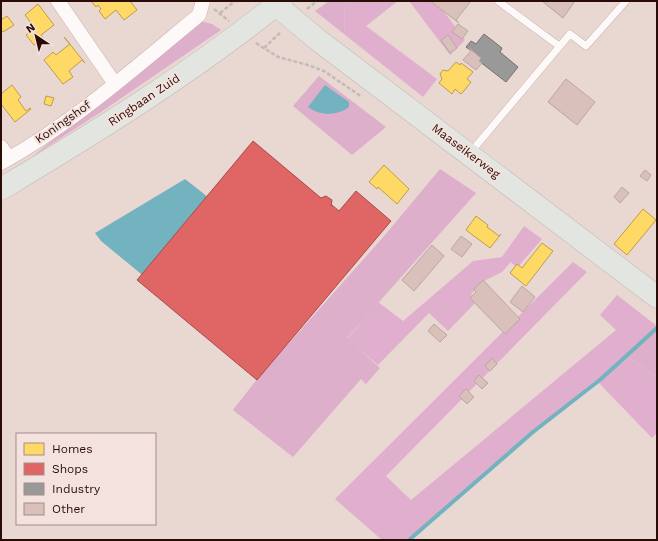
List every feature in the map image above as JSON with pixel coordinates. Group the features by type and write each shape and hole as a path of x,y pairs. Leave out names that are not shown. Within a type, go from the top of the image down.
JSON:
{"main road":[{"name":"Maaseikerweg","path":"278,3 318,40 470,153 657,297"},
{"name":"Ringbaan Zuid","path":"1,189 102,128 192,68 278,3"}],"street":[{"path":"58,1 115,84"},
{"name":"Koningshof","path":"5,161 69,120 115,84 199,15 203,2"},
{"path":"1,147 5,161"}],"lane":[{"path":"498,1 559,46"},
{"path":"470,153 570,34 586,46 626,1"}],"path":[{"path":"220,13 234,1"},
{"path":"264,48 278,57 324,71 363,98"}],"shaded area":[{"path":"329,1 346,1 344,34 315,11"},
{"path":"346,1 398,1 366,26 437,79 423,97 344,34"},
{"path":"409,1 436,1 465,40 450,55"},
{"path":"200,21 212,24 221,30 101,112 33,156"},
{"path":"319,76 386,127 352,155 293,106"},
{"path":"440,169 476,193 347,338 380,368 366,384 361,379 293,457 233,410 258,378 385,235"},
{"path":"524,226 542,239 517,268 511,262 502,272 484,281 471,294 476,302 448,331 429,313 378,365 347,339 378,302 403,321 473,261 502,257"},
{"path":"573,262 587,272 386,476 411,500 616,330 600,315 617,295 657,326 657,328 625,355 657,377 657,433 652,438 596,380 406,540 382,540 335,499"},
{"path":"657,328 657,377 625,355"}],"water":[{"path":"325,85 349,102 349,107 340,112 328,114 312,110 308,107"},
{"path":"185,179 213,201 146,278 101,241 95,233"}],"building: Homes":[{"path":"91,1 130,1 137,10 124,20 116,10 105,19 99,11 101,9 98,5 96,7"},
{"path":"38,4 54,25 41,35 43,38 34,45 26,35 35,28 25,15"},
{"path":"7,16 14,25 3,32 1,29 1,20"},
{"path":"70,44 85,63 82,60 69,71 73,77 63,84 44,60 53,52 56,55"},
{"path":"456,62 460,65 461,63 473,72 467,79 471,82 461,94 455,89 452,94 439,83 442,79 440,74 443,70 448,71"},
{"path":"12,85 21,97 18,100 26,111 30,108 31,109 15,122 1,104 1,94"},
{"path":"46,96 54,98 51,106 44,104"},
{"path":"384,165 409,189 397,204 378,187 377,189 369,182"},
{"path":"643,209 656,220 627,255 614,244"},
{"path":"476,216 499,236 501,234 490,248 466,230"},
{"path":"542,243 553,251 526,286 510,273 517,264 522,268"}],"building: Shops":[{"path":"253,141 321,198 326,196 332,200 331,206 332,205 339,211 356,191 391,221 257,380 137,280"}],"building: Industry":[{"path":"484,34 502,48 500,52 518,67 506,82 479,61 481,58 466,47 471,41 476,44"}],"building: Other":[{"path":"430,1 471,1 456,20 459,23"},
{"path":"542,1 575,1 563,18"},
{"path":"458,24 468,31 462,39 452,32"},
{"path":"448,35 457,48 450,53 441,40"},
{"path":"469,48 481,58 479,61 482,63 476,70 463,60 471,51"},
{"path":"566,79 595,102 577,125 548,102"},
{"path":"645,170 651,175 647,181 640,176"},
{"path":"622,187 629,193 620,203 614,197"},
{"path":"461,236 472,244 462,257 451,249"},
{"path":"432,245 444,256 414,291 402,280"},
{"path":"483,280 520,319 505,334 470,298 476,292 474,289"},
{"path":"522,286 535,297 523,312 510,302"},
{"path":"434,324 447,335 440,342 428,331"},
{"path":"492,358 497,364 490,371 485,366"},
{"path":"479,375 488,383 482,389 474,381"},
{"path":"466,389 474,397 467,404 459,396"}],"waterway":[{"path":"409,540 533,432 601,379 657,328"}]}
